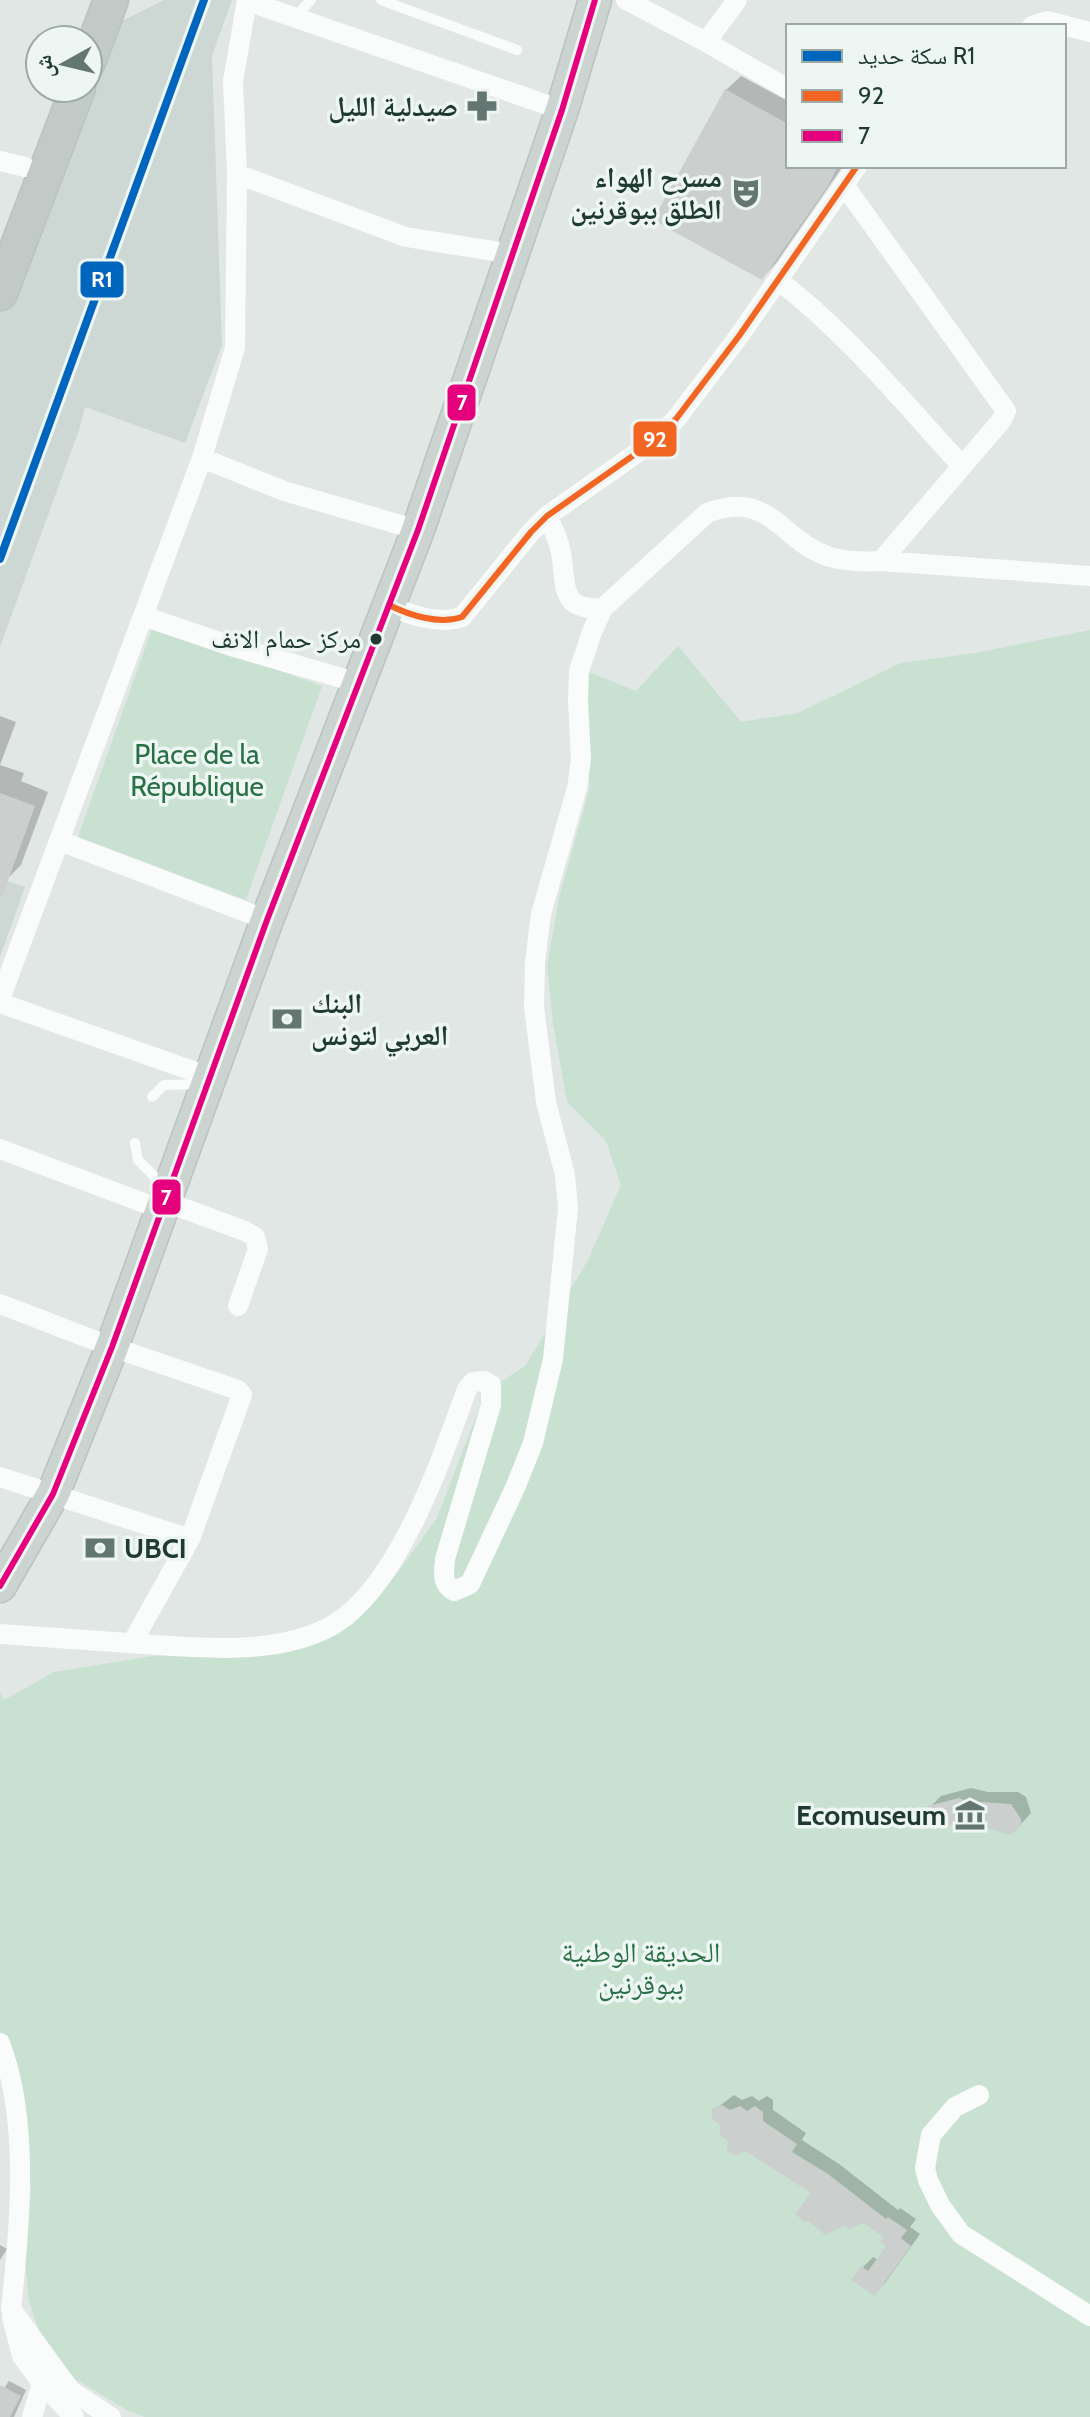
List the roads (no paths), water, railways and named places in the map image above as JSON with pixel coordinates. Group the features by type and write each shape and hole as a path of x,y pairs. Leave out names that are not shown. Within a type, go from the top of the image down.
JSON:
{"highway":[{"path":"80,24 90,0"},
{"path":"102,24 111,0"},
{"path":"0,236 12,164 47,104"},
{"path":"0,293 72,104"}],"main road":[{"path":"0,1586 53,1494 112,1347 267,920 418,530 562,110 595,0"}],"street":[{"path":"209,1081 0,1001 202,458 235,348 237,174 233,81 247,0 562,110"},
{"path":"626,0 786,88"},
{"path":"706,42 737,0"},
{"path":"1038,24 1047,21 1059,24"},
{"path":"1066,26 1090,32"},
{"path":"389,605 406,613 444,620 462,617 547,516 651,443 676,419 856,168"},
{"path":"237,174 406,237 512,254"},
{"path":"844,185 1004,404 1006,411 1001,421 881,561"},
{"path":"778,280 825,319 962,466"},
{"path":"202,458 284,491 418,530"},
{"path":"0,1634 228,1648 276,1643 333,1624 357,1605 387,1568 419,1509 467,1389 473,1382 484,1381 491,1385 491,1405 445,1559 443,1578 446,1586 454,1591 470,1584 533,1443 549,1380 568,1208 565,1175 544,1088 534,1007 535,962 541,914 577,788 581,759 579,671 603,608 707,513 728,505 768,515 828,557 856,562 881,561 1090,576"},
{"path":"547,516 558,538 564,581 572,603 587,609 603,608"},
{"path":"143,616 234,647 359,683"},
{"path":"60,841 267,920"},
{"path":"0,1149 166,1201 251,1233 258,1249 238,1306"},
{"path":"0,1304 238,1390 242,1395 190,1539 132,1643"},
{"path":"0,1477 190,1539"},
{"path":"0,2043 14,2095 20,2150 16,2266 11,2309 22,2356 74,2417"},
{"path":"979,2095 955,2107 931,2135 925,2168 940,2205 961,2234 1090,2316"},
{"path":"0,2331 11,2309"},
{"path":"11,2309 70,2390 111,2417"},
{"path":"32,2417 42,2383"}],"lane":[{"path":"294,18 311,0"},
{"path":"381,0 517,50"},
{"path":"152,1097 164,1085 209,1081"},
{"path":"135,1143 138,1160 166,1201"}],"rail line":[{"name":"R1","path":"0,559 204,0"}],"place":[{"name":"صيدلية الليل","path":"482,106"},
{"name":"مسرح الهواء الطلق ببوقرنين","path":"746,193"},
{"name":"مركز حمام الانف","path":"376,639"},
{"name":"البنك العربي لتونس","path":"287,1019"},
{"name":"UBCI","path":"100,1548"},
{"name":"Ecomuseum","path":"970,1815"}],"park label":[{"name":"Place de la République","path":"197,770"},
{"name":"الحديقة الوطنية ببوقرنين","path":"641,1968"}]}
